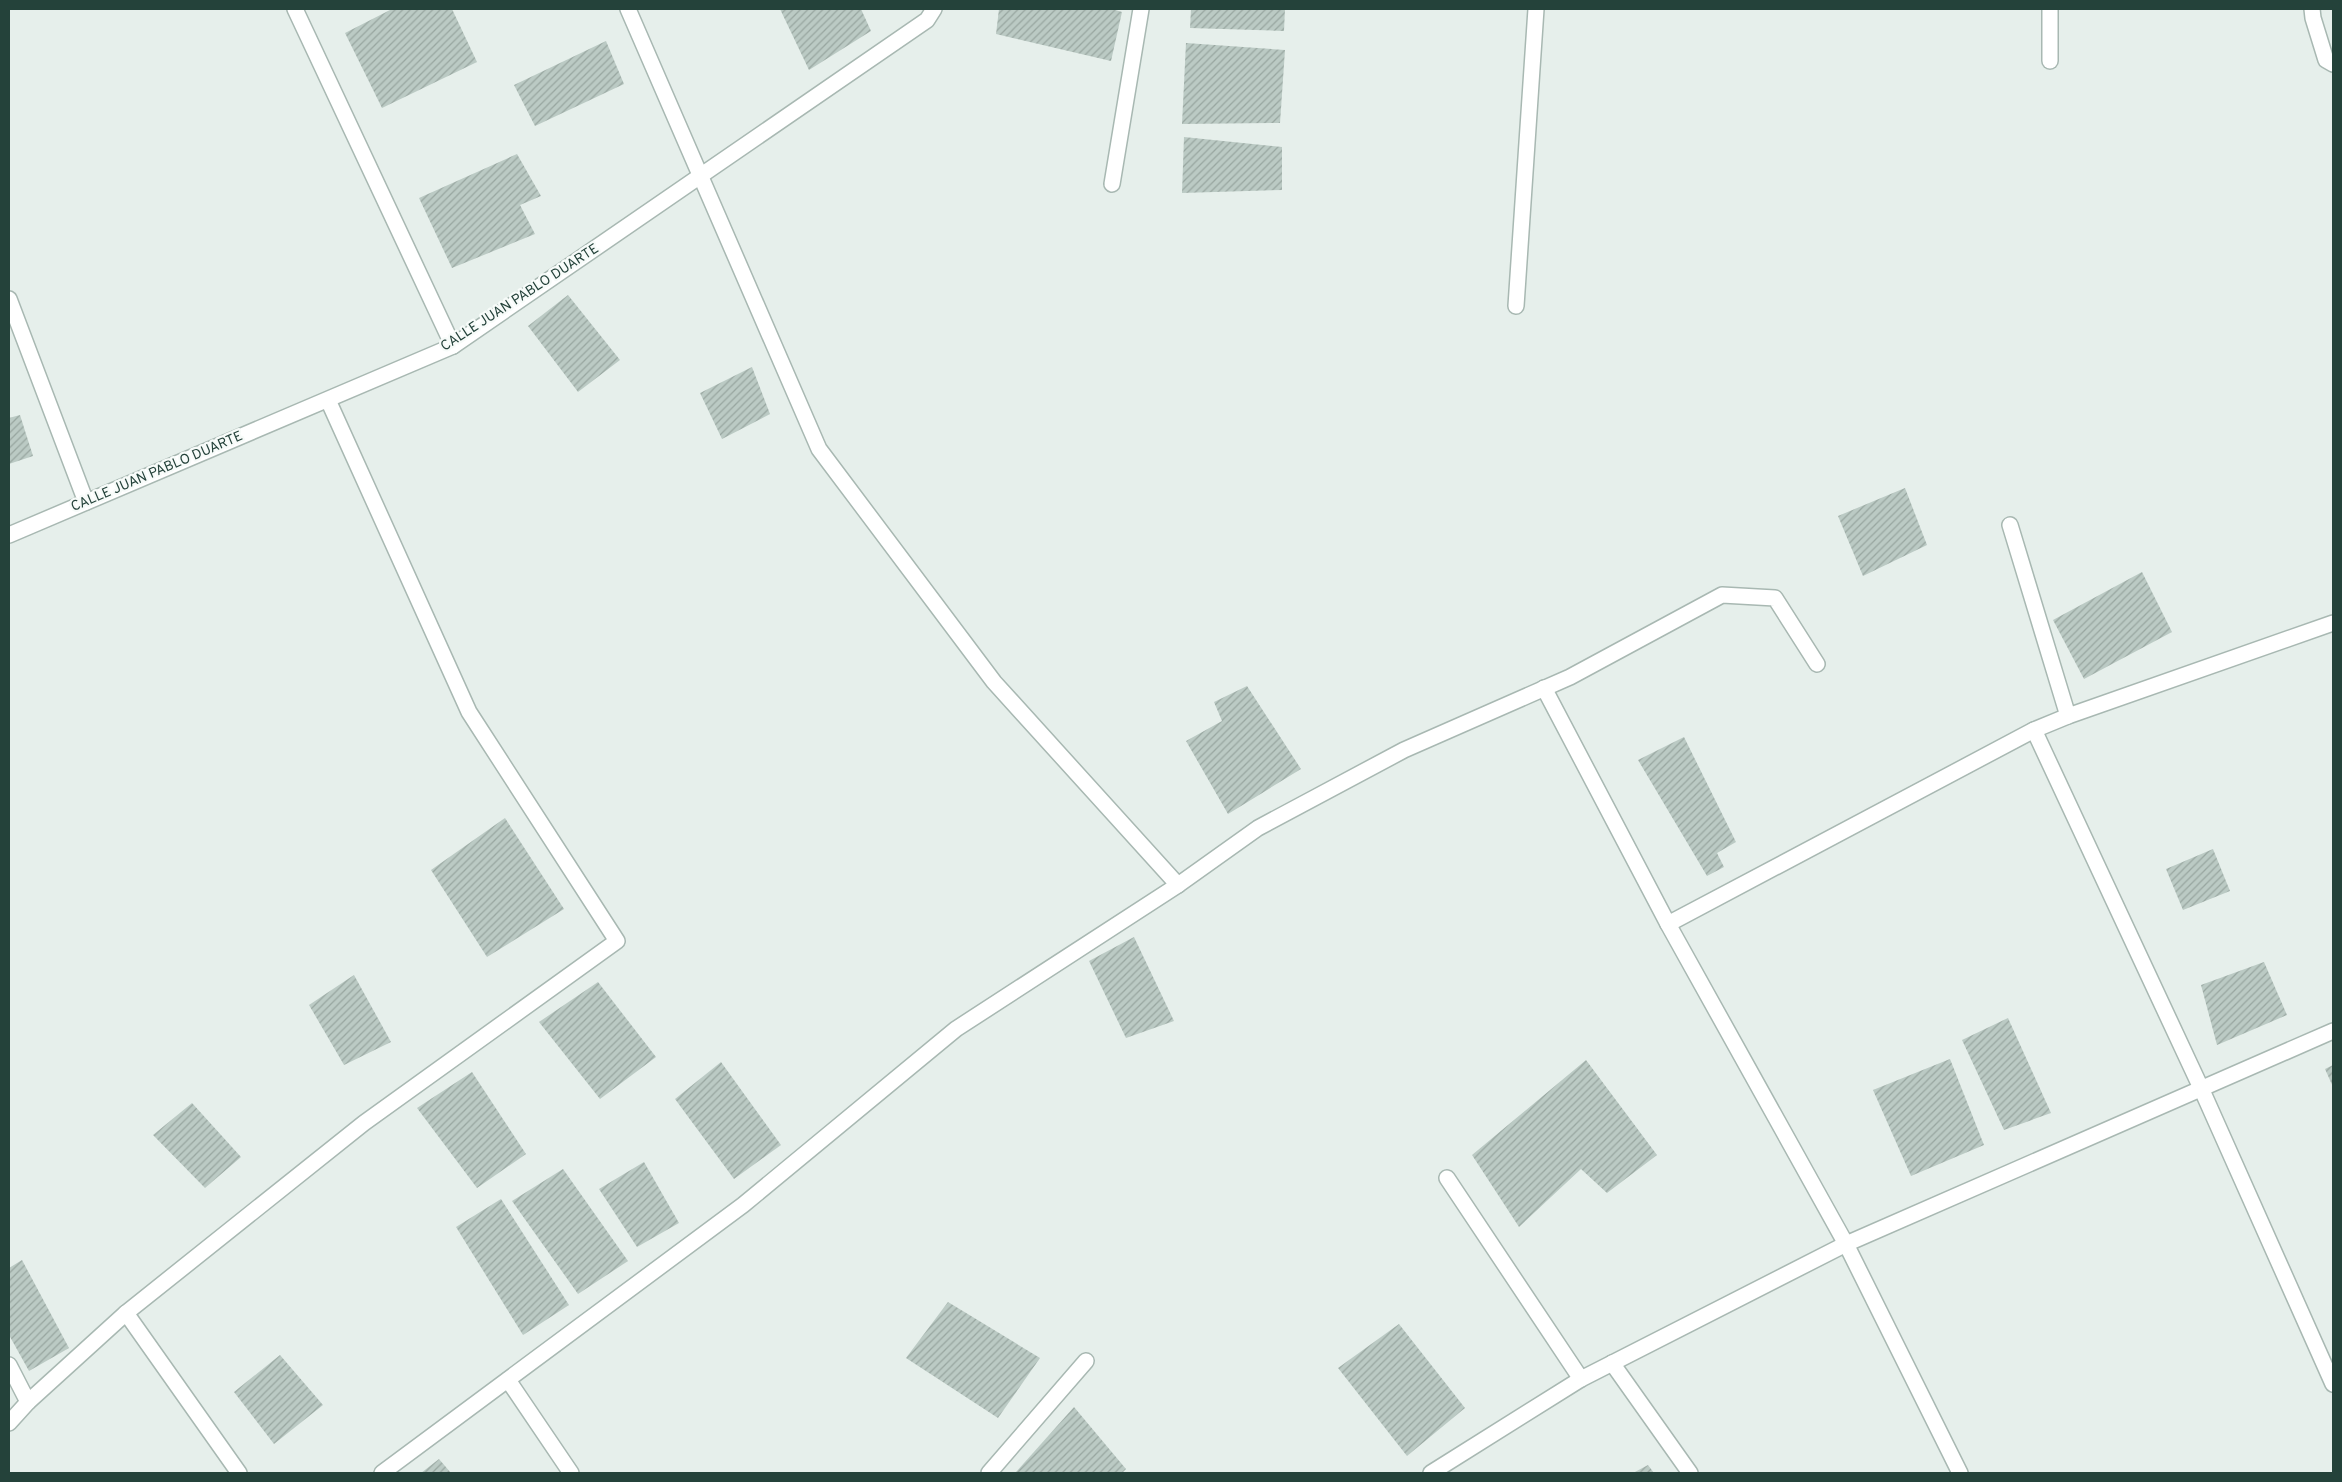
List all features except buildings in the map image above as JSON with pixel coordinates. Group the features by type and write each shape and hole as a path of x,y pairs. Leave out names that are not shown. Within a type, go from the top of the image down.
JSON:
{"street":[{"path":"295,9 453,346"},
{"path":"628,9 819,450 994,682 1178,885"},
{"name":"CALLE JUAN PABLO DUARTE","path":"9,535 453,346 927,20 934,9"},
{"path":"1112,184 1141,9"},
{"path":"1516,306 1536,9"},
{"path":"2050,9 2050,61"},
{"path":"2312,9 2326,60 2333,64"},
{"path":"9,300 86,502"},
{"path":"9,1423 28,1402 126,1313 364,1123 617,941 469,712 328,400"},
{"path":"2010,525 2068,716"},
{"path":"382,1473 743,1205 956,1029 1178,885 1258,828 1404,750 1544,688 1722,595 1775,598 1817,664"},
{"path":"1668,924 2034,730 2068,716 2333,624"},
{"path":"1544,688 1668,924 1846,1244 1960,1473"},
{"path":"2034,730 2200,1088 2333,1384"},
{"path":"1431,1473 1581,1379 1846,1244 2200,1088 2333,1032"},
{"path":"1447,1178 1581,1379"},
{"path":"126,1313 239,1473"},
{"path":"989,1473 1086,1360"},
{"path":"1612,1363 1690,1473"},
{"path":"9,1365 28,1402"},
{"path":"508,1380 571,1473"}]}
